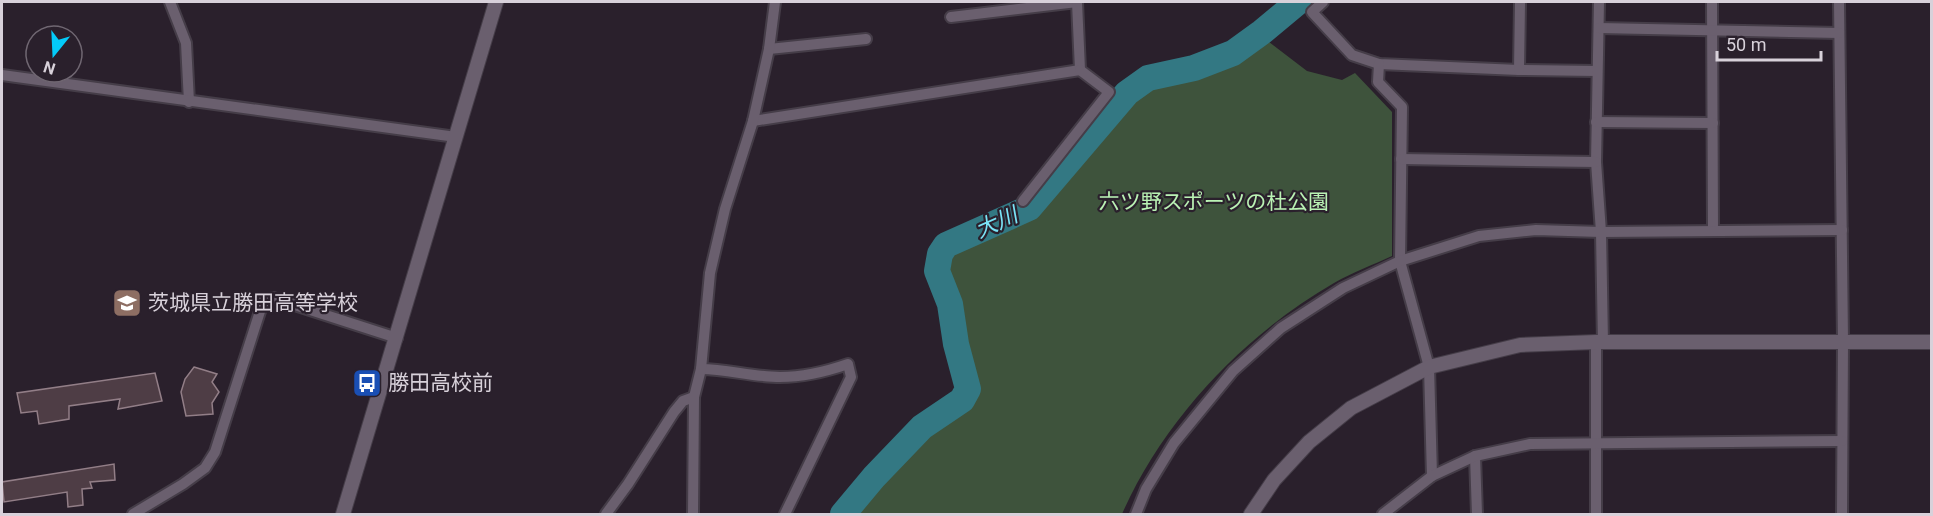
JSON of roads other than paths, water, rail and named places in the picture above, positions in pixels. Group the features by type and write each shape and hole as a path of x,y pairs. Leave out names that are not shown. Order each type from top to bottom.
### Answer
{"street":[{"path":"170,2 186,43 189,102"},
{"path":"343,514 496,2"},
{"path":"693,514 694,397 701,369 710,273 724,208 753,121 769,49 775,2"},
{"path":"951,17 1077,2 1080,70"},
{"path":"1323,2 1312,12 1352,55 1379,64 1597,71"},
{"path":"1520,2 1520,70"},
{"path":"1596,514 1601,232 1596,162 1599,2"},
{"path":"1712,2 1713,231"},
{"path":"1839,2 1843,341 1842,514"},
{"path":"1599,28 1839,33"},
{"path":"769,49 866,39"},
{"path":"1379,64 1378,82 1402,107 1400,261 1430,367 1432,476"},
{"path":"753,121 1080,70 1109,92 1023,201"},
{"path":"2,75 456,137"},
{"path":"1596,122 1713,123"},
{"path":"1401,159 1596,162"},
{"path":"1136,514 1146,489 1174,443 1233,371 1281,328 1343,288 1400,261 1479,236 1536,230 1601,232 1842,230"},
{"path":"133,514 205,468 215,452 263,302 273,298 397,338"},
{"path":"1251,514 1274,480 1309,442 1351,408 1430,367 1520,345 1932,342"},
{"path":"701,369 779,377 819,374 848,364 851,377 785,514"},
{"path":"606,514 683,400 694,397"},
{"path":"1383,514 1432,476 1475,456 1530,444 1842,441"},
{"path":"1475,456 1477,514"}],"waterway":[{"name":"大川","path":"843,514 874,477 922,427 962,400 968,389 956,344 950,304 937,271 940,254 946,245 1029,208 1127,93 1148,78 1194,68 1233,53 1298,2"}],"place":[{"name":"茨城県立勝田高等学校","path":"127,303"},
{"name":"勝田高校前","path":"367,383"}],"park label":[{"name":"六ツ野スポーツの杜公園","path":"1214,202"}]}
